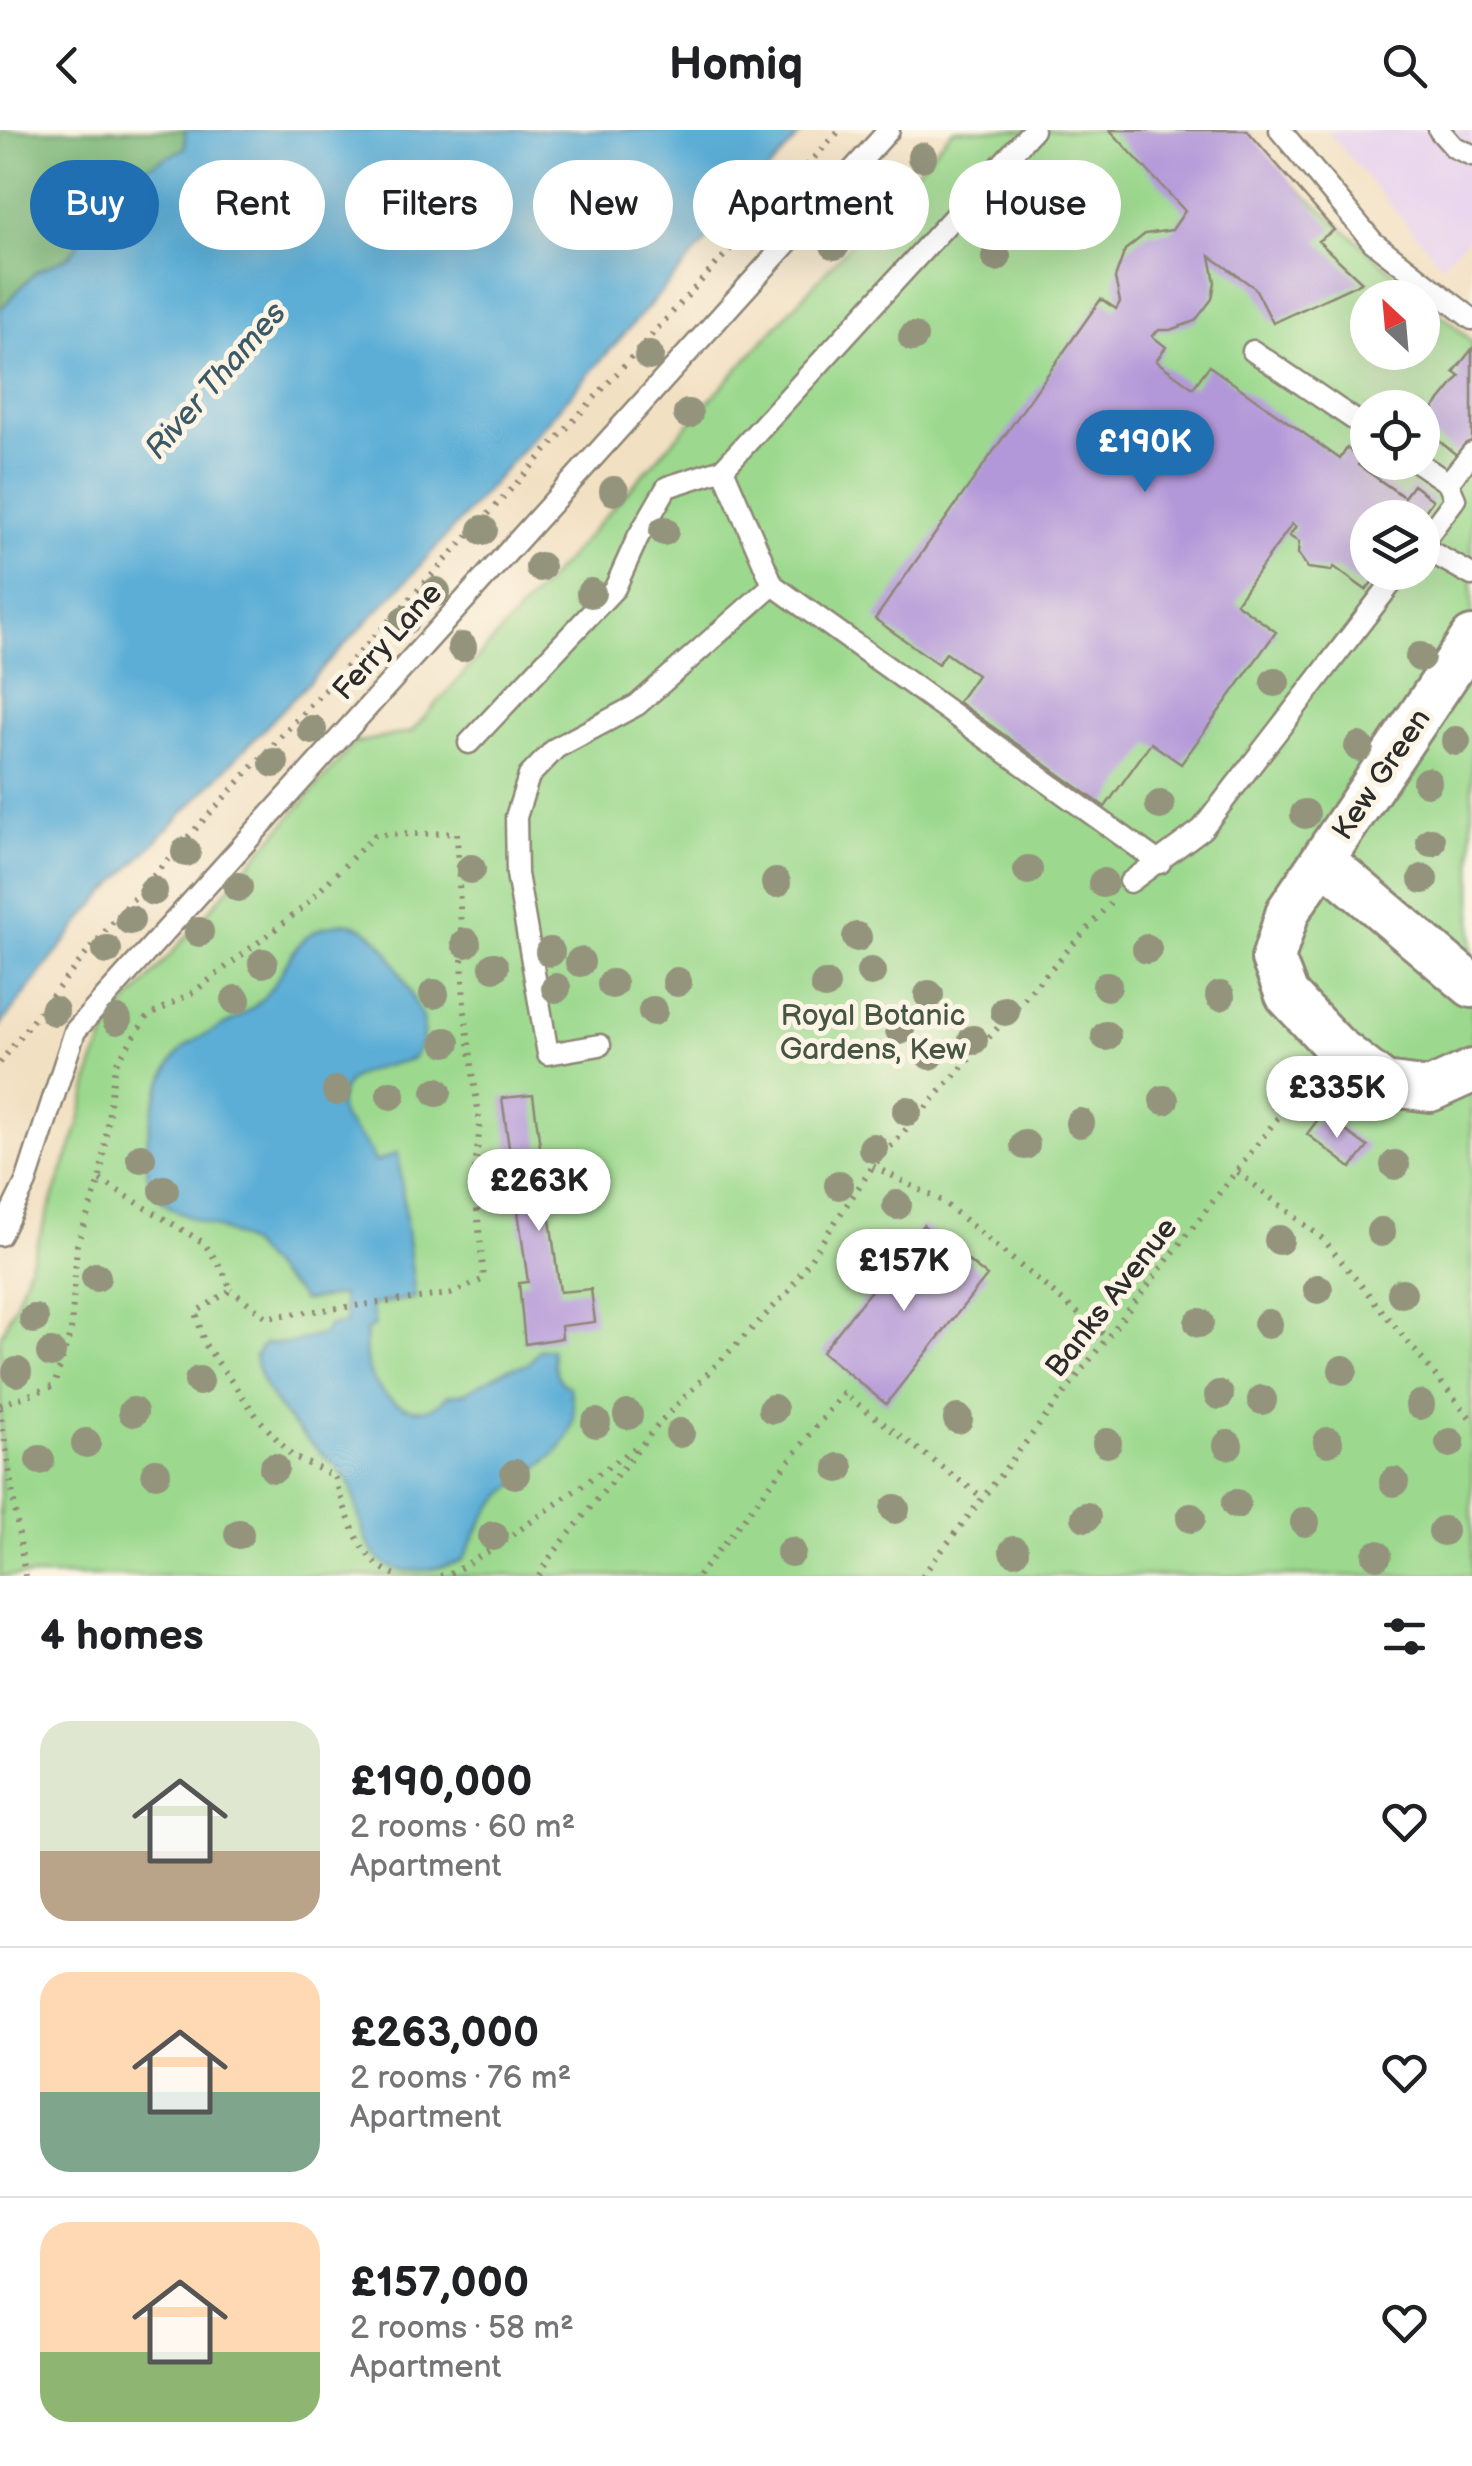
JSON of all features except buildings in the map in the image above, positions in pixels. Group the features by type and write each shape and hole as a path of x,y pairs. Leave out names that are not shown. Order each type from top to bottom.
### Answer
{"street":[{"name":"Kew Green","path":"1472,638 1288,910 1272,959 1287,995 1336,1047 1384,1084 1430,1090 1472,1071"},
{"name":"Kew Green","path":"1323,860 1472,986"}],"lane":[{"name":"Ferry Lane","path":"0,1235 26,1182 75,1030 889,130"},
{"path":"469,742 615,588 638,537 668,487 724,468 1032,130"},
{"path":"1280,130 1373,242 1472,319"},
{"path":"1439,130 1454,147 1472,155"},
{"path":"1253,351 1350,417"},
{"path":"1448,484 1472,454"},
{"path":"724,468 773,585 1160,863"},
{"path":"1440,478 1448,484 1454,499 1440,519"},
{"path":"1440,556 1472,576"},
{"path":"600,1045 548,1054 517,874 516,817 529,776 556,748 637,706 773,585"},
{"path":"1130,882 1202,830 1386,590"}],"path":[{"path":"0,1063 62,980 214,805 403,606 840,130"},
{"path":"25,1576 0,1406 54,1386 71,1331 77,1245 100,1180 115,1065 147,1017 196,991 300,910 375,835 457,833 464,1005 480,1126 474,1179 484,1280 450,1294 267,1317 231,1290 204,1243 100,1180"},
{"path":"538,1576 661,1421 788,1292 873,1166 1130,882"},
{"name":"Banks Avenue","path":"922,1576 1336,1047"},
{"path":"873,1166 942,1201 1108,1338"},
{"path":"1238,1172 1323,1239 1472,1420"},
{"path":"231,1290 196,1312 204,1343 258,1418 292,1456 334,1476 364,1552 392,1574 401,1576"},
{"path":"698,1576 843,1393 982,1497"},
{"path":"440,1576 494,1548 647,1440"}],"shaded area":[{"path":"1326,130 1472,130 1472,234 1441,264"}],"green space":[{"path":"0,130 185,130 186,148 159,161 30,160 30,250 74,250 34,273 0,310"},
{"name":"Royal Botanic Gardens, Kew","path":"953,130 1232,130 1402,280 1350,280 1350,370 1440,370 1440,313 1472,342 1472,1576 0,1576 0,1337 17,1300 79,1125 93,1066 110,1024 355,743 411,732 845,250 929,250 929,160 926,160"}],"water":[{"name":"River Thames","path":"185,130 804,130 778,160 693,160 693,250 698,250 410,577 89,911 0,1026 0,310 35,273 74,250 159,250 159,161 185,148"},
{"path":"348,923 374,936 384,947 424,1024 421,1045 412,1059 358,1075 343,1090 340,1101 343,1118 375,1162 398,1153 415,1298 371,1305 375,1325 366,1331 365,1343 370,1374 397,1403 407,1408 428,1409 447,1396 464,1393 508,1369 528,1364 539,1350 551,1349 554,1366 569,1387 574,1409 572,1428 564,1443 493,1506 463,1560 426,1570 396,1569 379,1559 366,1540 347,1479 288,1419 270,1395 258,1369 255,1356 264,1344 291,1343 324,1334 328,1326 346,1323 342,1295 302,1301 244,1241 166,1204 150,1182 147,1168 153,1111 175,1058 194,1041 257,1004 302,941 328,926"}]}
